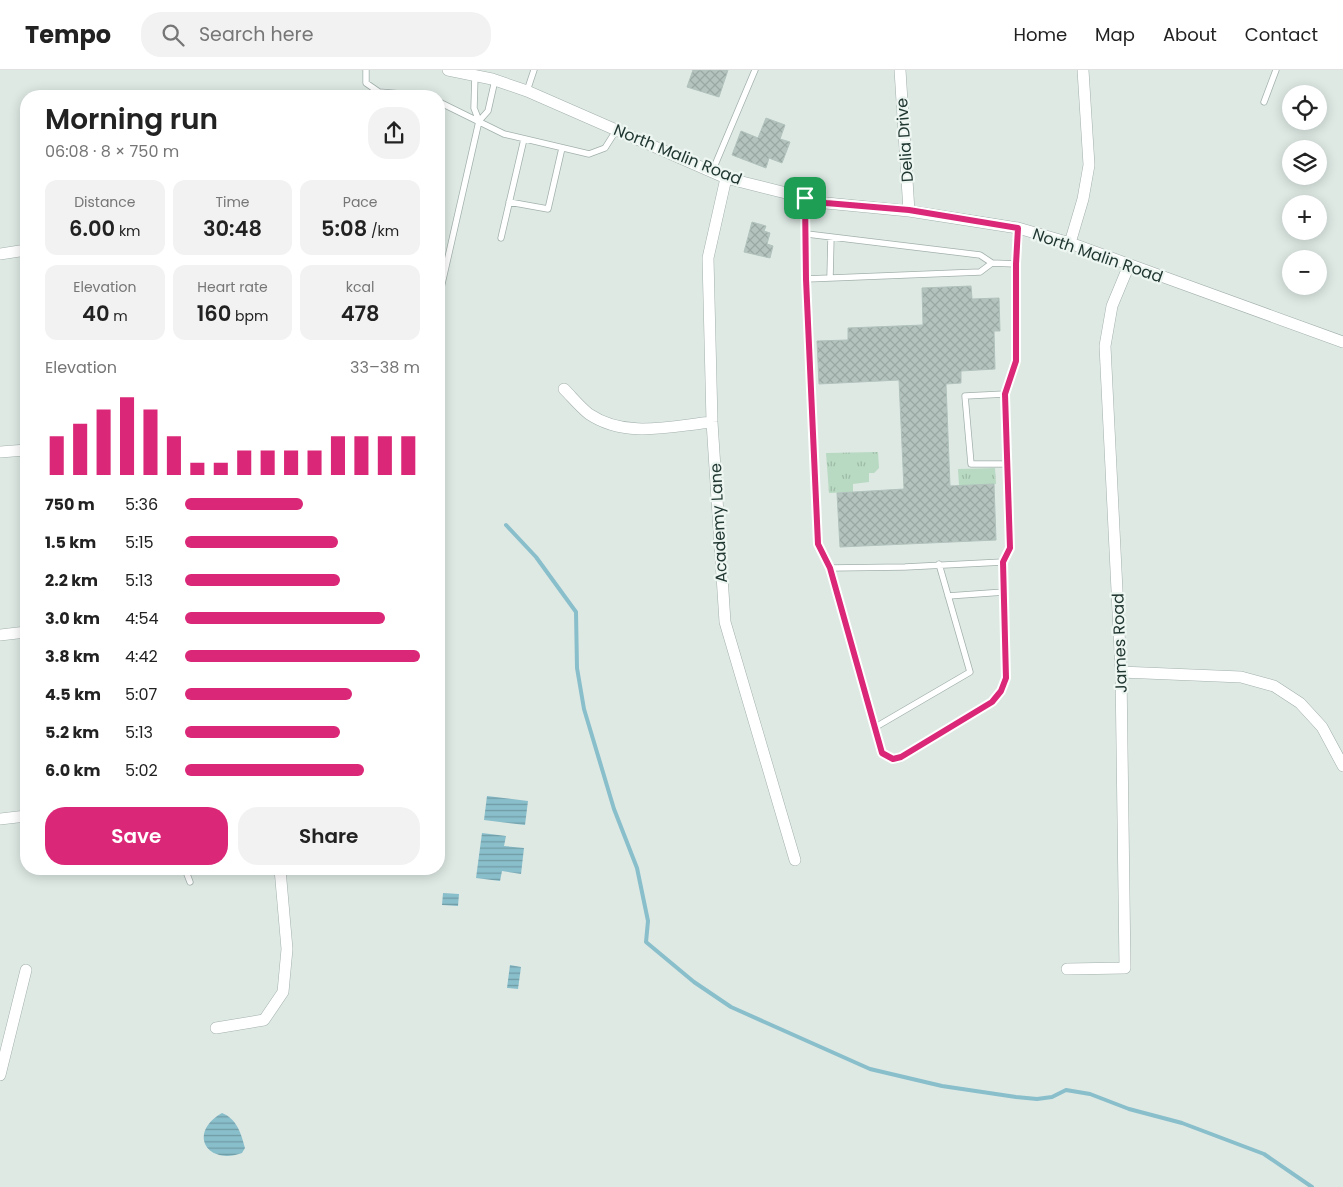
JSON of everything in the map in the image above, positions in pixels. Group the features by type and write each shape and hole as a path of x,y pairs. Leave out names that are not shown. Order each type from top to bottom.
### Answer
{"street":[{"name":"North Malin Road","path":"448,70 495,80 526,91 726,178 826,203 909,210 1018,228 1070,243 1343,342"},
{"name":"Delia Drive","path":"900,70 909,210"},
{"path":"1070,243 1083,199 1089,165 1083,70"},
{"name":"Academy Lane","path":"726,178 708,258 712,422 724,622 795,860"},
{"path":"0,254 20,251"},
{"name":"James Road","path":"1067,969 1125,968 1121,672 1105,346 1112,306 1129,265"},
{"path":"564,390 588,413 612,426 638,430 712,422"},
{"path":"0,452 20,450"},
{"path":"0,635 20,633"},
{"path":"1121,672 1241,677 1274,686 1300,703 1322,727 1343,766"},
{"path":"0,820 20,817"},
{"path":"216,1028 264,1020 283,992 287,949 281,875"},
{"path":"0,1075 26,970"}],"lane":[{"path":"366,70 366,83 375,90"},
{"path":"526,91 534,70"},
{"path":"712,172 755,70"},
{"path":"1264,102 1276,70"},
{"path":"475,75 474,108 479,121"},
{"path":"445,270 479,121 488,111 495,80"},
{"path":"445,105 504,134 589,154 605,148 617,129"},
{"path":"501,238 524,139"},
{"path":"509,202 548,209 562,148"},
{"path":"805,198 806,279 818,544 830,568 882,753 893,759 901,757 992,702 1001,691 1006,678 1003,562 1010,548 1005,394 1016,361 1018,228"},
{"path":"806,234 980,255 992,263 1016,264"},
{"path":"830,278 831,237"},
{"path":"806,279 980,272 992,263"},
{"path":"1005,394 965,396 971,464 1007,464"},
{"path":"830,568 1003,562"},
{"path":"874,728 970,672 939,564"},
{"path":"948,596 1004,592"},
{"path":"187,875 190,882"}],"green space":[{"path":"878,452 879,468 874,473 869,473 869,482 853,484 853,492 829,493 826,453"},
{"path":"995,468 996,484 959,486 958,469"}],"water":[{"path":"487,796 528,801 525,825 484,820"},
{"path":"482,833 506,836 504,846 524,848 521,874 502,871 500,881 476,878"},
{"path":"443,893 459,894 458,906 442,905"},
{"path":"510,965 521,967 518,989 507,988"},
{"path":"222,1113 238,1127 245,1148 242,1153 230,1156 219,1155 211,1151 206,1145 204,1138 205,1130 211,1121"}],"building":[{"path":"693,70 728,70 719,97 687,87"},
{"path":"766,118 785,125 780,139 790,142 782,163 769,158 766,168 732,155 741,131 758,138"},
{"path":"752,222 766,226 764,231 770,233 767,244 773,246 770,258 744,252"},
{"path":"971,286 972,299 999,298 1000,331 994,331 995,369 961,371 961,383 946,384 950,486 994,484 996,540 840,547 837,493 904,489 899,380 819,384 817,341 848,340 848,328 923,325 922,288"}],"waterway":[{"path":"506,525 536,557 576,612 577,668 584,709 614,809 637,868 648,921 646,942 694,982 731,1007 870,1069 942,1086 1016,1097 1037,1099 1052,1097 1066,1090 1090,1094 1129,1109 1182,1123 1264,1154 1312,1187"}],"route":[{"path":"805,198 826,203 909,210 1018,228 1016,361 1005,394 1010,548 1003,562 1006,678 1001,691 992,702 901,757 893,759 882,753 830,568 818,544 806,279 805,198"}]}
